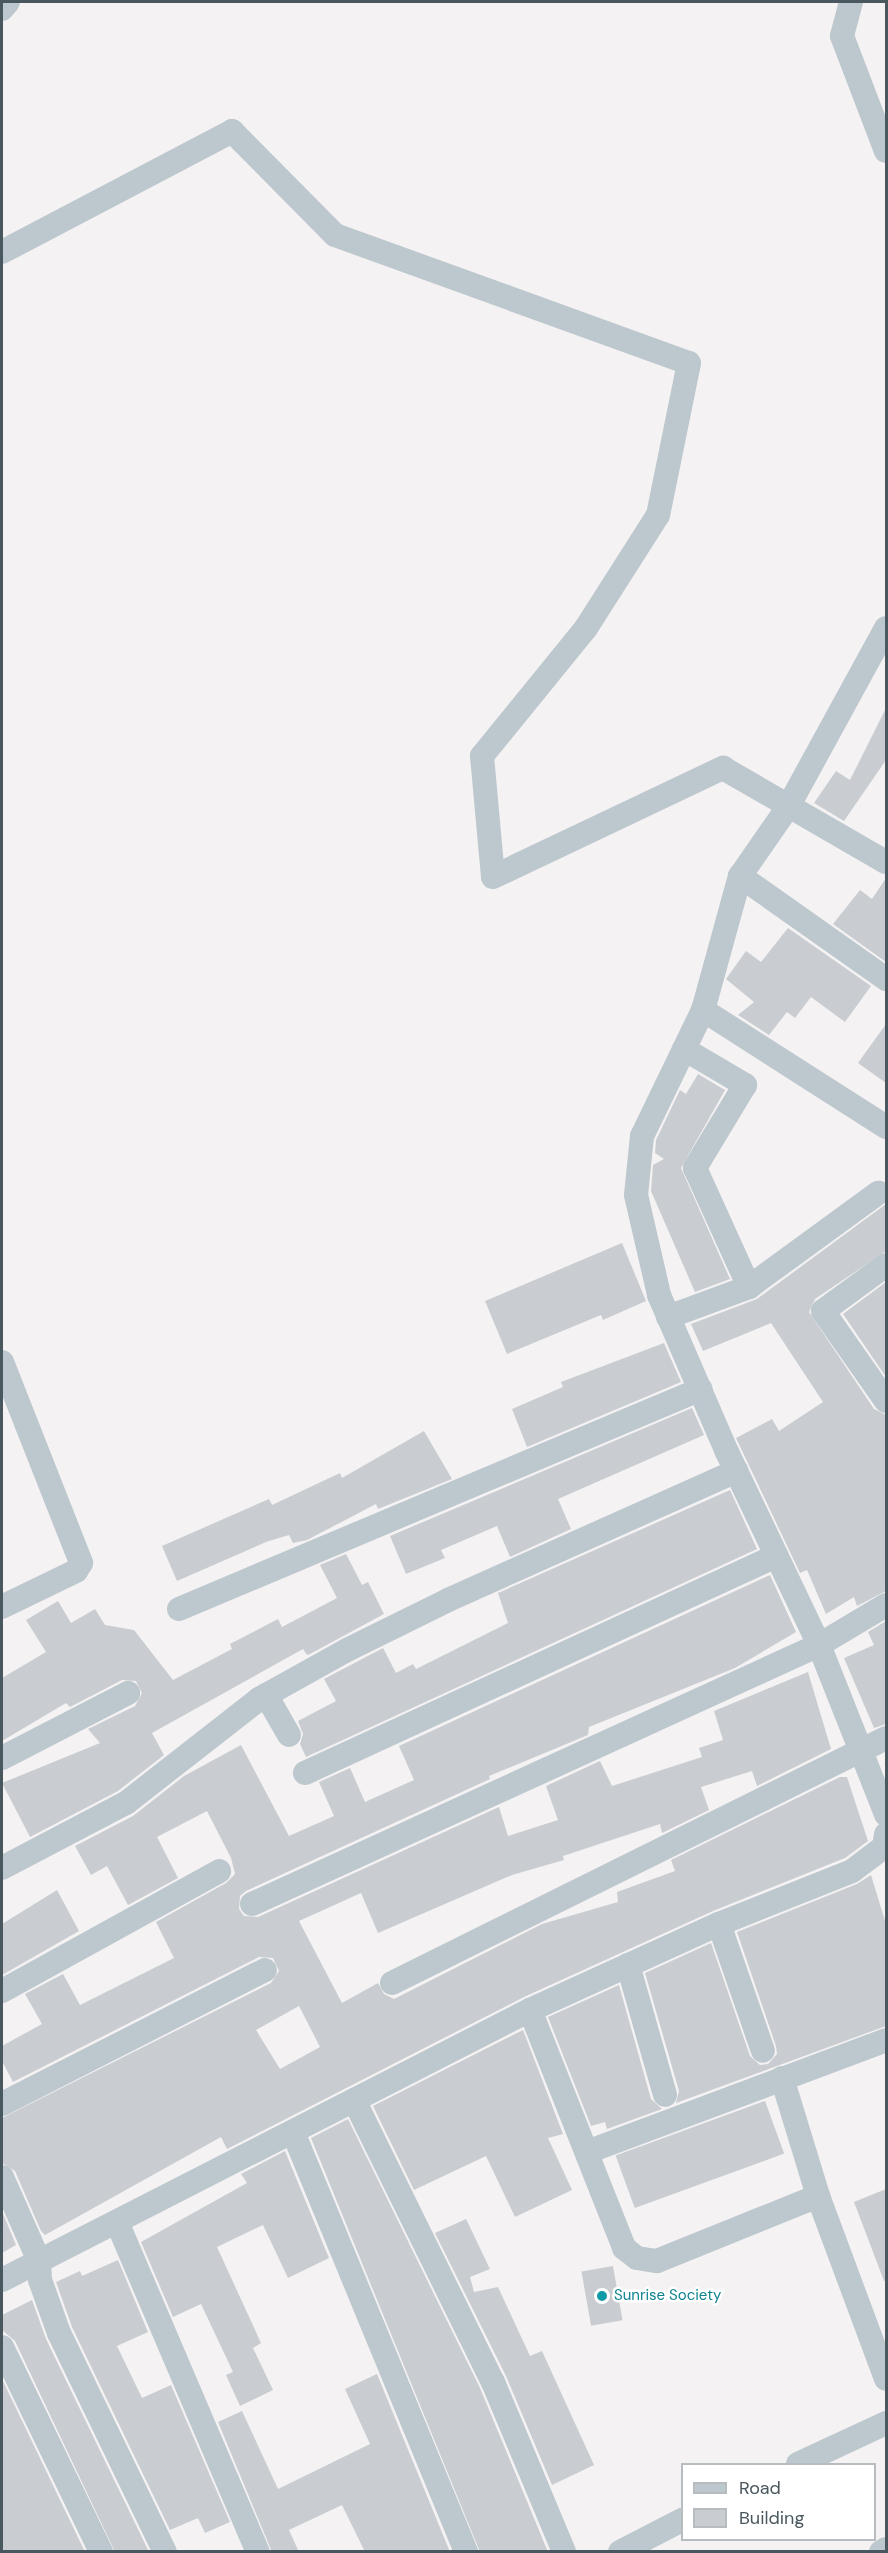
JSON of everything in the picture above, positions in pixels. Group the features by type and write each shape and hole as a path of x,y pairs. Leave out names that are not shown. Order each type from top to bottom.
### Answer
{"street":[{"path":"2,9 8,2"},
{"path":"851,2 842,36 886,151"},
{"path":"2,252 232,131 335,236 689,363 658,515 586,628 482,756 493,877 723,768 886,862"},
{"path":"886,628 788,807 740,876 703,1010 642,1136 636,1195 656,1285 668,1317 736,1471 819,1645 862,1747 886,1814"},
{"path":"740,876 886,979"},
{"path":"703,1010 886,1127"},
{"path":"684,1049 745,1085 695,1168 749,1287"},
{"path":"668,1317 749,1287 878,1193"},
{"path":"886,1265 823,1311 886,1401"},
{"path":"2,1362 81,1563 76,1571 2,1607"},
{"path":"180,1609 701,1389"},
{"path":"2,1868 126,1803 266,1695 448,1600 736,1471"},
{"path":"305,1773 776,1556"},
{"path":"252,1904 819,1645 886,1605"},
{"path":"2,1758 128,1693"},
{"path":"266,1695 289,1735"},
{"path":"392,1983 862,1747 886,1738"},
{"path":"2,2280 530,2010 719,1924 852,1871 886,1842"},
{"path":"2,1991 219,1871"},
{"path":"719,1924 763,2051"},
{"path":"628,1965 664,2095"},
{"path":"2,2104 265,1970"},
{"path":"530,2010 624,2248 637,2258 657,2261 818,2196"},
{"path":"587,2152 886,2040"},
{"path":"782,2078 818,2196 886,2379"},
{"path":"354,2100 493,2382 564,2552"},
{"path":"293,2132 466,2552"},
{"path":"2,2177 39,2261 40,2280 59,2332 165,2552"},
{"path":"117,2222 258,2552"},
{"path":"2,2347 101,2552"},
{"path":"800,2463 886,2423"},
{"path":"620,2552 681,2521"},
{"path":"881,2552 886,2549"}],"building":[{"path":"886,708 886,760 844,821 814,803 836,771 850,780"},
{"path":"886,878 886,962 833,924 860,890 872,899"},
{"path":"788,928 871,986 845,1022 811,997 795,1018 787,1012 769,1035 738,1015 754,1002 726,979 746,951 761,962"},
{"path":"886,1024 886,1083 858,1063"},
{"path":"698,1074 725,1090 681,1168 730,1279 695,1292 651,1191 653,1165 664,1159 655,1153 656,1140 680,1090 686,1094"},
{"path":"886,1204 886,1251 815,1299 809,1312 874,1409 886,1415 886,1591 857,1606 854,1597 826,1614 807,1570 800,1573 736,1438 772,1419 779,1431 823,1402 771,1323 703,1351 691,1324 757,1299"},
{"path":"622,1243 646,1301 603,1320 601,1315 507,1354 485,1301"},
{"path":"886,1282 886,1377 843,1314"},
{"path":"664,1343 681,1382 527,1447 512,1409 563,1387 561,1382"},
{"path":"692,1408 704,1435 558,1499 571,1529 510,1557 497,1526 441,1550 445,1558 406,1574 390,1536"},
{"path":"424,1431 452,1479 378,1509 376,1504 307,1540 293,1543 289,1535 266,1542 177,1581 162,1546 269,1499 272,1505 340,1473 342,1478"},
{"path":"730,1490 757,1549 306,1757 300,1744 303,1734 298,1721 336,1701 324,1679 383,1648 396,1673 413,1664 416,1669 508,1623 498,1593"},
{"path":"346,1554 362,1585 368,1582 384,1614 310,1654 307,1655 303,1649 152,1733 164,1755 118,1791 30,1837 2,1783 100,1743 88,1729 135,1706 142,1693 136,1681 122,1680 70,1707 66,1703 2,1741 2,1678 46,1652 26,1620 58,1601 71,1623 95,1609 105,1625 134,1630 173,1680 232,1649 230,1644 278,1619 282,1627 337,1598 320,1565"},
{"path":"770,1575 796,1632 735,1668 589,1727 588,1735 489,1776 490,1779 246,1891 240,1896 239,1909 244,1916 258,1917 499,1807 508,1836 558,1820 546,1786 600,1761 612,1786 702,1757 699,1748 723,1740 714,1711 808,1672 831,1749 757,1786 752,1771 701,1787 709,1810 662,1833 660,1824 563,1856 564,1860 512,1875 378,1933 361,1893 299,1921 342,2003 378,1983 384,1994 394,1999 542,1924 618,1902 617,1892 675,1871 671,1860 840,1777 847,1777 868,1841 845,1858 713,1911 524,1997 227,2149 221,2137 45,2235 41,2231 15,2171 2,2163 2,2118 271,1983 279,1971 273,1958 259,1957 13,2082 2,2061 2,2046 42,2024 25,1994 63,1974 80,2005 174,1958 156,1922 226,1883 235,1874 231,1858 207,1811 157,1837 178,1878 128,1905 107,1866 91,1875 75,1846 133,1816 184,1776 241,1745 289,1836 334,1816 319,1782 350,1768 365,1802 414,1780 399,1746","holes":["299,2006 320,2047 280,2069 256,2030"]},
{"path":"886,1621 886,1724 874,1728 844,1658 874,1645 868,1632"},
{"path":"871,1875 886,1924 886,2026 676,2103 679,2091 645,1973 711,1943 750,2056 760,2065 768,2064 777,2054 776,2046 737,1932 857,1884"},
{"path":"57,1890 79,1931 2,1975 2,1924"},
{"path":"619,1985 651,2099 662,2109 607,2129 605,2122 591,2126 548,2017"},
{"path":"523,2030 563,2134 548,2138 572,2190 515,2217 486,2156 414,2190 373,2106"},
{"path":"765,2101 784,2154 635,2208 616,2155"},
{"path":"348,2119 480,2388 548,2552 480,2552 311,2138"},
{"path":"285,2151 329,2258 288,2278 263,2225 217,2247 261,2343 253,2348 273,2390 240,2406 226,2375 233,2372 201,2304 173,2317 141,2242 247,2183 241,2174"},
{"path":"886,2189 886,2281 884,2281 854,2202"},
{"path":"2,2211 16,2245 2,2253"},
{"path":"466,2219 490,2269 470,2277 474,2292 498,2287 530,2356 542,2351 594,2465 552,2485 506,2376 435,2233"},
{"path":"118,2260 148,2332 117,2346 142,2398 171,2385 230,2522 205,2533 198,2518 170,2530 72,2327 56,2282 80,2271 82,2276"},
{"name":"Sunrise Society","path":"613,2266 623,2320 591,2326 581,2272"},
{"path":"32,2300 46,2339 149,2552 115,2552 15,2341 2,2330 2,2315"},
{"path":"377,2374 450,2552 365,2552 342,2505 289,2530 299,2552 272,2552 218,2422 242,2411 278,2489 370,2444 345,2389"},
{"path":"2,2379 85,2552 2,2552"}],"place":[{"name":"Sunrise Society","path":"602,2296"}]}
